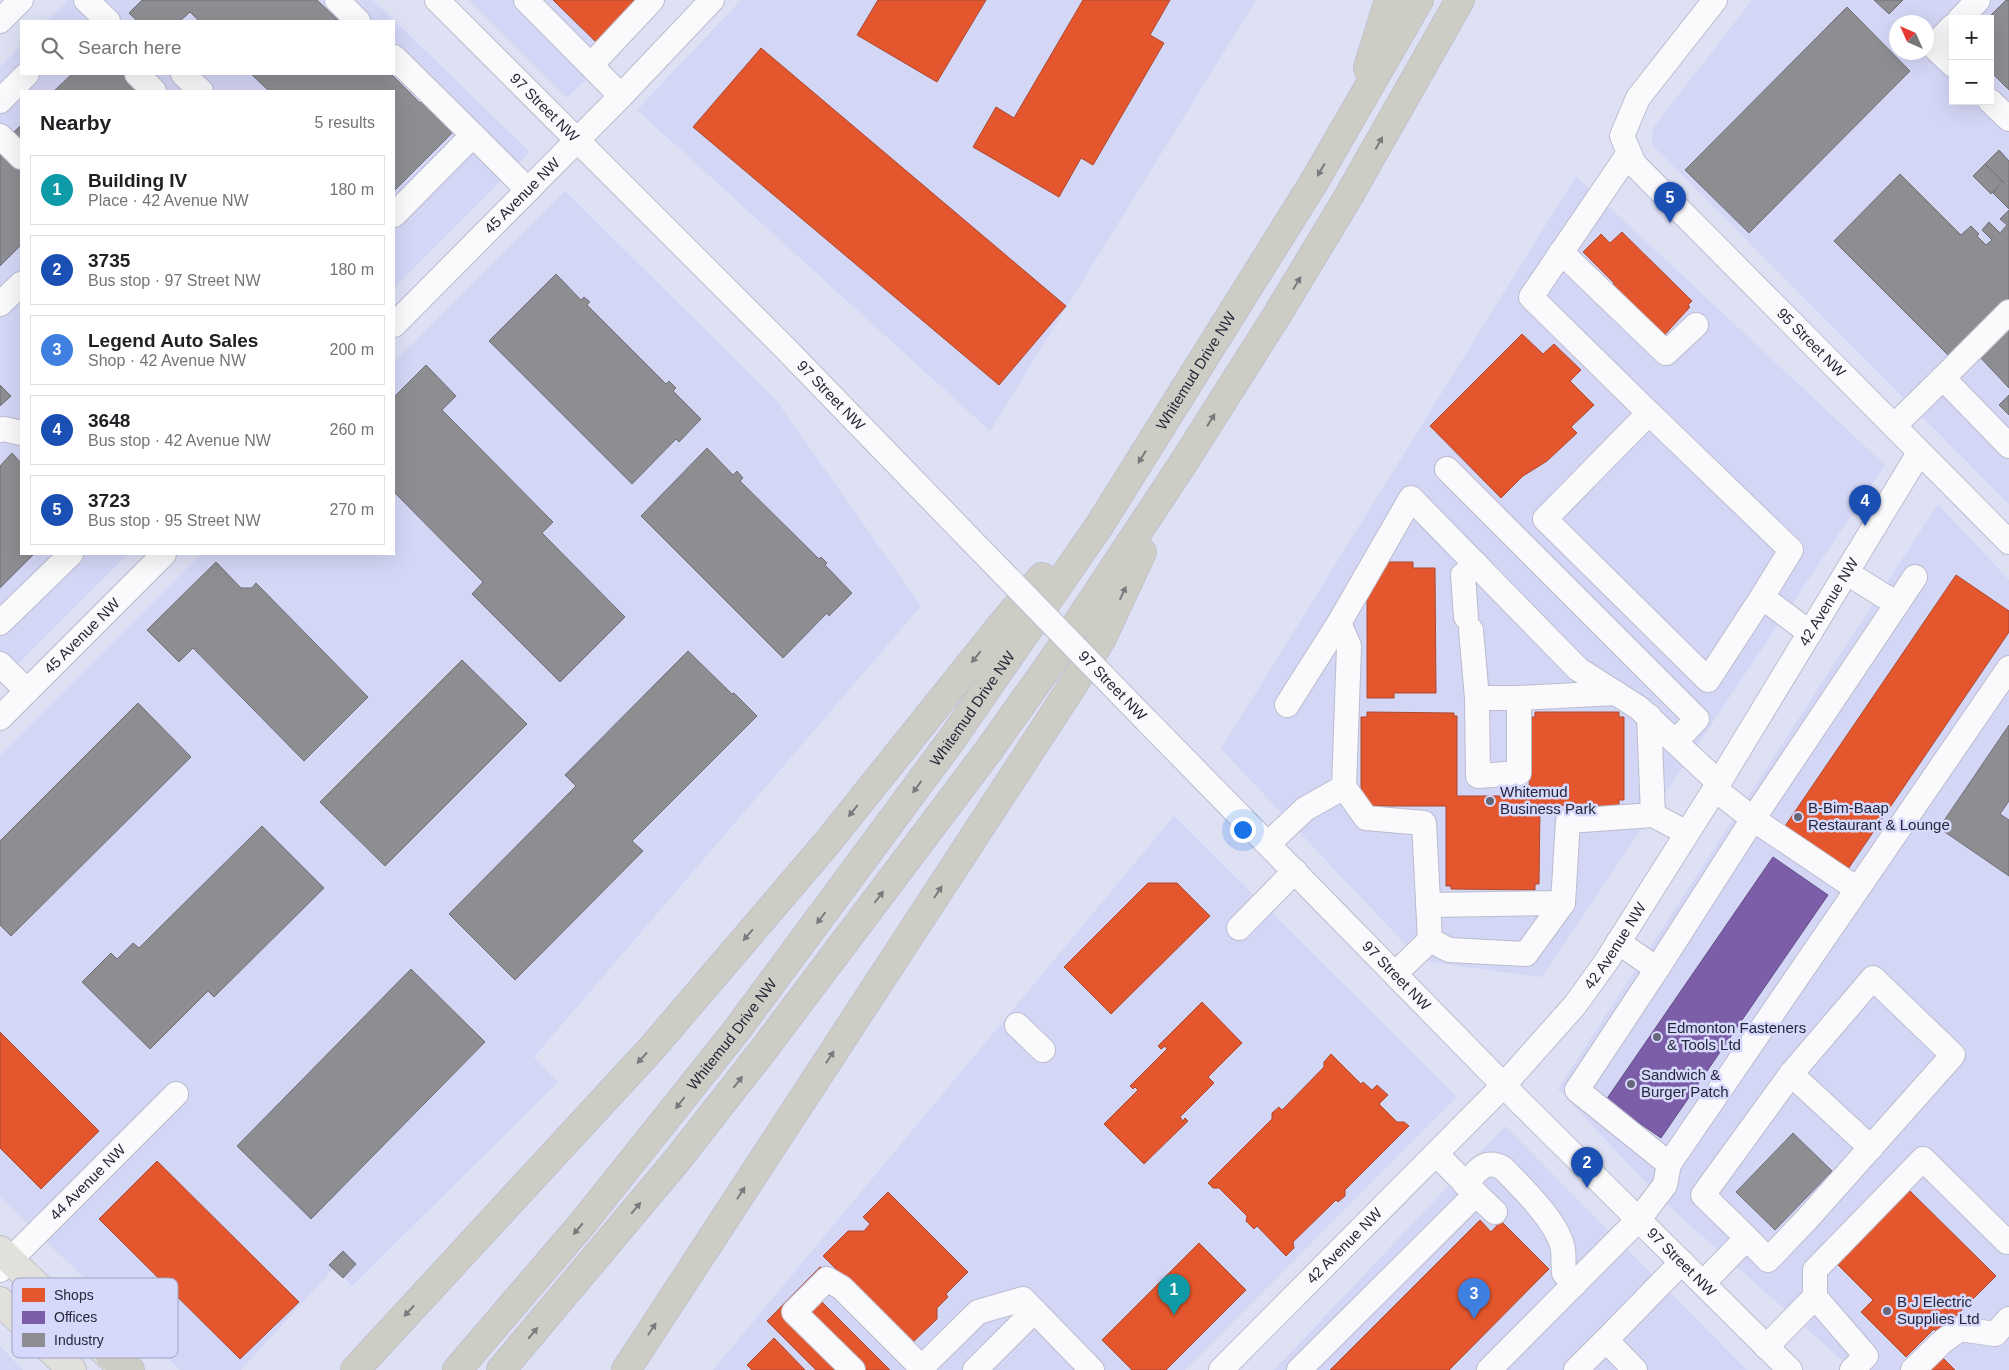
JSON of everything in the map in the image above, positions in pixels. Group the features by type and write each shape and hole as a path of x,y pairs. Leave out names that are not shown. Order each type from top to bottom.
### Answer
{"highway":[{"path":"1354,113 1389,0"},
{"name":"Whitemud Drive NW","path":"457,1370 582,1224 736,1031 952,738 1099,526 1309,190 1419,0"},
{"path":"501,1370 678,1159 887,886 1053,660 1184,462 1277,315 1347,199 1460,0"},
{"path":"626,1370 1075,682 1102,638 1184,462"},
{"path":"355,1370 652,1048 827,843 1040,580 1099,526"}],"main road":[{"path":"3,1260 23,1278"},
{"path":"0,1301 12,1312"},
{"path":"59,1358 72,1370"}],"street":[{"path":"0,21 21,0"},
{"path":"337,0 357,20"},
{"name":"97 Street NW","path":"437,0 578,140 969,538 1503,1086 1703,1283 1774,1361"},
{"path":"526,0 621,96"},
{"path":"591,65 652,0"},
{"name":"45 Avenue NW","path":"395,322 578,140 712,0"},
{"path":"1649,413 1545,519 1708,680 1791,550 1531,297 1561,252 1626,144 1638,98 1715,0"},
{"path":"1964,15 1978,0"},
{"path":"1949,30 1933,46 1949,61"},
{"path":"395,58 528,190"},
{"path":"0,100 26,75"},
{"path":"138,75 153,90"},
{"path":"184,75 200,90"},
{"path":"1994,105 2009,119"},
{"path":"395,213 473,135"},
{"path":"0,136 20,156"},
{"name":"95 Street NW","path":"1626,144 1634,164 2009,542"},
{"path":"1561,252 1666,353 1696,325"},
{"path":"0,304 20,285"},
{"path":"1894,426 2009,312"},
{"path":"1943,378 2009,446"},
{"path":"0,430 4,429 20,433"},
{"name":"42 Avenue NW","path":"1221,1370 1503,1086 1575,1005 1688,833 1919,453"},
{"path":"1447,469 1697,719 1676,741"},
{"path":"1286,705 1339,623 1411,498 1578,669 1649,716 1676,741 1717,786 1753,819 1857,889"},
{"path":"0,623 71,555"},
{"name":"45 Avenue NW","path":"0,718 154,557"},
{"path":"1476,564 1464,575 1477,698 1478,776 1519,773 1519,698"},
{"path":"1847,573 1897,604"},
{"path":"1669,1164 1577,1090 1753,819 1916,577"},
{"path":"1762,597 1810,634"},
{"path":"1339,623 1349,646 1344,787 1366,818 1424,823 1430,940 1395,974"},
{"path":"0,664 27,691"},
{"path":"1489,1370 1639,1219 1665,1185 1669,1164 2009,668"},
{"path":"1477,698 1519,698 1616,693"},
{"path":"1649,716 1653,814"},
{"path":"1268,844 1305,809 1344,787"},
{"path":"1430,940 1449,950 1526,954 1563,903 1568,821 1653,814 1688,833"},
{"path":"1239,928 1295,871"},
{"path":"1428,905 1563,903"},
{"path":"1618,942 1657,968"},
{"path":"1873,978 1953,1054 1871,1148 1768,1260 1703,1196 1791,1074 1873,978"},
{"path":"1017,1025 1043,1050"},
{"path":"1791,1074 1871,1148"},
{"name":"44 Avenue NW","path":"3,1260 176,1094"},
{"path":"1436,1154 1495,1212"},
{"path":"1774,1361 1815,1297 1814,1270 1923,1159 2007,1242"},
{"path":"1299,1370 1471,1189 1484,1165 1494,1163 1503,1168 1548,1219 1558,1235 1563,1249 1564,1273 1575,1284"},
{"path":"1703,1283 1747,1238"},
{"path":"1576,1370 1682,1262"},
{"path":"853,1370 794,1312 827,1279 842,1288 920,1369 978,1312 1028,1305"},
{"path":"1815,1297 1866,1356 1852,1370"},
{"path":"975,1370 1028,1305"},
{"path":"1028,1305 1092,1370"},
{"path":"1913,1370 1942,1342 1960,1330 1994,1334 2009,1319"},
{"path":"1606,1340 1635,1370"}],"shaded area":[{"path":"68,0 373,0 394,20 47,20"},
{"path":"469,0 667,0 567,98"},
{"path":"741,0 1256,0 990,431 637,110"},
{"path":"1752,0 2009,0 2009,504 1652,145 1653,128"},
{"path":"395,21 530,152 395,287 395,90 20,90 20,555 127,555 0,682 0,67 20,47 20,75 395,75"},
{"path":"1576,176 1885,465 1542,977 1421,961 1221,749"},
{"path":"565,191 776,400 921,606 534,1057 558,1082 352,1286 334,1268 241,1370 180,1370 168,1358 178,1358 178,1278 84,1278 0,1197 0,755 200,555 395,555 395,361"},
{"path":"1938,504 2009,580 2009,1370 1853,1370 1664,1202 1558,1089"},
{"path":"1174,816 1457,1097 1185,1370 713,1370"},
{"path":"1505,1126 1747,1370 1274,1370"},
{"path":"0,1346 23,1370 0,1370"}],"building: Shops":[{"path":"553,0 637,0 596,42"},
{"path":"878,0 986,0 937,82 857,35"},
{"path":"1083,0 1170,0 1150,35 1164,43 1093,165 1081,158 1059,197 973,147 996,107 1014,118"},
{"path":"761,48 1066,306 999,385 693,127"},
{"path":"1622,232 1692,301 1688,305 1690,307 1659,341 1617,293 1619,291 1613,285 1614,283 1583,252 1601,234 1610,243"},
{"path":"1522,334 1543,354 1554,344 1581,370 1570,381 1594,405 1571,427 1577,433 1547,461 1523,476 1501,498 1430,426"},
{"path":"1383,562 1413,562 1413,568 1435,568 1436,693 1394,693 1394,698 1367,698 1367,593"},
{"path":"1956,575 2009,611 2009,632 1844,875 1781,832"},
{"name":"Whitemud Business Park","path":"1367,712 1454,713 1454,716 1457,716 1457,796 1529,796 1530,717 1535,717 1535,712 1619,712 1619,717 1624,717 1624,800 1619,800 1619,806 1540,805 1539,884 1535,884 1535,890 1451,889 1451,886 1446,886 1446,806 1367,806 1361,802 1361,717 1367,717"},
{"path":"1148,883 1177,883 1210,916 1111,1014 1064,967"},
{"path":"1202,1002 1242,1043 1208,1077 1214,1083 1180,1117 1183,1121 1185,1118 1188,1121 1144,1164 1104,1124 1138,1090 1130,1086 1167,1049 1165,1046 1161,1049 1158,1046"},
{"path":"0,1032 99,1131 41,1189 0,1148"},
{"path":"1331,1054 1361,1084 1363,1082 1372,1090 1377,1085 1388,1095 1379,1104 1397,1122 1404,1122 1409,1126 1345,1190 1345,1196 1338,1202 1336,1200 1293,1242 1294,1248 1286,1256 1257,1226 1254,1229 1246,1221 1247,1216 1219,1188 1213,1188 1208,1183 1272,1119 1272,1113 1279,1107 1282,1110 1324,1067 1324,1062"},
{"path":"157,1161 299,1302 240,1359 178,1297 178,1278 158,1278 99,1219"},
{"path":"1909,1190 1996,1276 1938,1334 1934,1329 1906,1357 1861,1312 1873,1300 1836,1263"},
{"path":"888,1192 968,1272 946,1294 948,1297 937,1308 937,1319 911,1344 823,1256 848,1231 864,1231 870,1224 863,1217"},
{"path":"1480,1220 1491,1232 1501,1221 1549,1269 1449,1370 1330,1370"},
{"path":"1199,1243 1246,1290 1166,1370 1132,1370 1102,1340"},
{"path":"820,1267 833,1270 833,1296 824,1294 819,1299 890,1370 816,1370 767,1321"},
{"path":"774,1338 805,1370 752,1370 747,1365"},
{"path":"1942,1357 1955,1370 1929,1370"}],"building: Offices":[{"path":"1773,857 1828,895 1661,1138 1606,1100"}],"building: Industry":[{"path":"142,0 317,0 338,20 198,20 190,12 181,20 136,20 129,13"},
{"path":"1874,0 1903,0 1889,14"},
{"path":"2006,0 2009,0 2009,90 1994,75 1994,15 1991,15"},
{"path":"1847,7 1889,50 1889,60 1899,60 1910,71 1749,233 1685,170"},
{"path":"71,75 129,75 145,90 55,90"},
{"path":"252,75 392,75 420,103 423,100 454,131 395,190 395,90 268,90"},
{"path":"20,126 20,143 12,134"},
{"path":"0,148 20,168 20,246 0,266"},
{"path":"1999,150 2009,161 2009,209 1993,193 2004,183 1985,164"},
{"path":"1985,164 2003,182 1991,194 1973,176"},
{"path":"1900,174 1961,235 1971,226 1986,245 1992,240 1982,230 1989,222 2000,233 2007,225 2000,219 2009,210 2009,300 1951,358 1834,241"},
{"path":"556,274 581,300 584,297 590,302 587,305 666,384 669,381 676,388 673,391 701,419 679,442 676,439 632,484 489,341"},
{"path":"2009,324 2009,388 1978,355"},
{"path":"426,365 456,396 442,410 553,522 542,533 625,617 560,682 472,594 483,582 395,493 395,396"},
{"path":"0,385 11,396 0,406"},
{"path":"2009,395 2009,415 1999,405"},
{"path":"707,448 733,475 737,471 743,478 740,481 819,559 821,557 827,563 825,565 852,593 829,616 827,613 783,658 641,516"},
{"path":"12,453 20,462 20,555 33,555 0,588 0,466"},
{"path":"216,562 241,588 252,588 256,583 368,697 304,761 193,648 179,662 147,630"},
{"path":"688,651 757,716 632,841 643,851 515,980 449,914 576,786 565,775"},
{"path":"462,660 527,724 385,866 320,802"},
{"path":"138,703 191,757 11,936 0,925 0,841"},
{"path":"2009,725 2009,801 2000,814 2009,820 2009,876 1939,828"},
{"path":"262,826 324,888 214,997 208,991 150,1049 82,982 111,953 117,959 133,943 139,948"},
{"path":"411,969 485,1042 311,1219 237,1146"},
{"path":"1793,1133 1832,1171 1775,1230 1736,1192"},
{"path":"343,1251 356,1264 343,1278 329,1265"}],"place":[{"name":"3723","path":"1670,223"},
{"name":"3648","path":"1865,526"},
{"name":"Whitemud Business Park","path":"1490,801"},
{"name":"B-Bim-Baap Restaurant & Lounge","path":"1798,817"},
{"name":"Edmonton Fasteners & Tools Ltd","path":"1657,1037"},
{"name":"Sandwich & Burger Patch","path":"1631,1084"},
{"name":"3735","path":"1587,1188"},
{"name":"B J Electric Supplies Ltd","path":"1887,1311"},
{"name":"Building IV","path":"1174,1315"},
{"name":"Legend Auto Sales","path":"1474,1319"}]}
